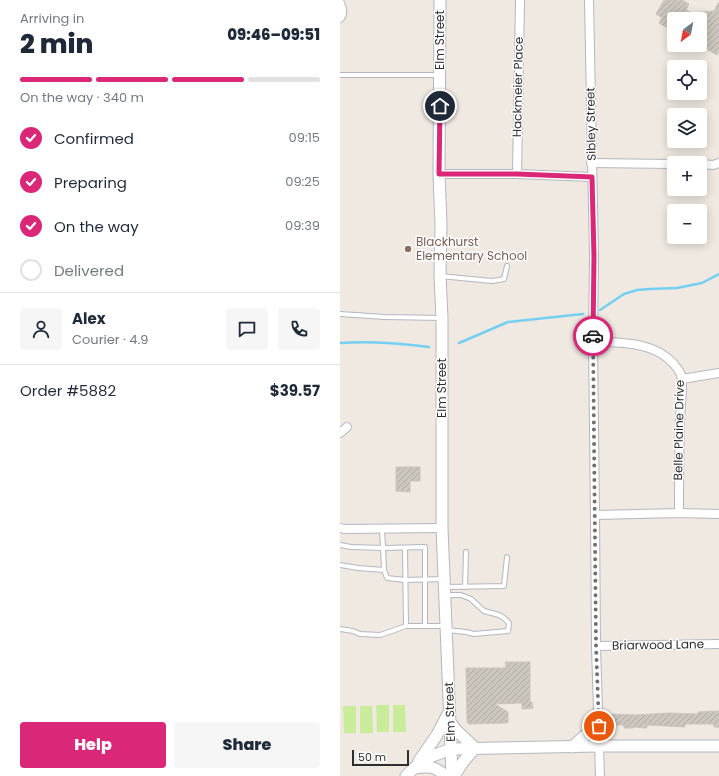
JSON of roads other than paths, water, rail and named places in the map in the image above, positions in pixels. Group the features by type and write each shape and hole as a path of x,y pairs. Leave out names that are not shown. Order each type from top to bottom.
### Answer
{"main road":[{"name":"Elm Street","path":"440,0 439,174 442,318 442,528 453,776"},
{"path":"410,772 437,736 450,710"},
{"path":"572,747 588,733 598,714"},
{"path":"450,722 456,730 475,748"},
{"path":"410,772 427,758 451,749 599,746 719,746"},
{"path":"453,776 475,748"},
{"path":"410,772 428,766 446,776"}],"street":[{"name":"Hackmeier Place","path":"517,174 520,0"},
{"name":"Sibley Street","path":"589,0 594,256 594,515 600,776"},
{"path":"340,3 342,8 342,15 340,18"},
{"path":"591,163 667,164"},
{"path":"707,164 719,163"},
{"path":"439,174 517,174 592,177"},
{"name":"Belle Plaine Drive","path":"593,341 628,343 654,349 665,355 679,371 682,379 678,456 679,513"},
{"path":"682,379 719,373"},
{"path":"340,433 347,427"},
{"path":"594,515 679,513 719,514"},
{"path":"340,528 442,528"},
{"name":"Briarwood Lane","path":"596,646 719,644"}],"lane":[{"path":"340,75 440,75"},
{"path":"440,276 492,281 504,279 507,266"},
{"path":"340,314 385,317 442,318"},
{"path":"340,630 353,631 360,634 380,635 406,626 446,628 474,634 508,631 509,623 504,618 484,611 471,599 456,595 445,587 425,580 387,578 384,570 382,529"},
{"path":"340,545 351,547 425,548 425,626"},
{"path":"405,548 406,626"},
{"path":"465,587 466,552"},
{"path":"445,587 504,586 507,558"},
{"path":"340,565 384,570"}],"waterway":[{"path":"600,310 624,294 637,290 677,288 702,283 719,274"},
{"path":"459,343 508,322 583,314"},
{"path":"340,343 362,342 407,344 429,347"}],"place":[{"name":"Blackhurst Elementary School","path":"408,249"}]}
